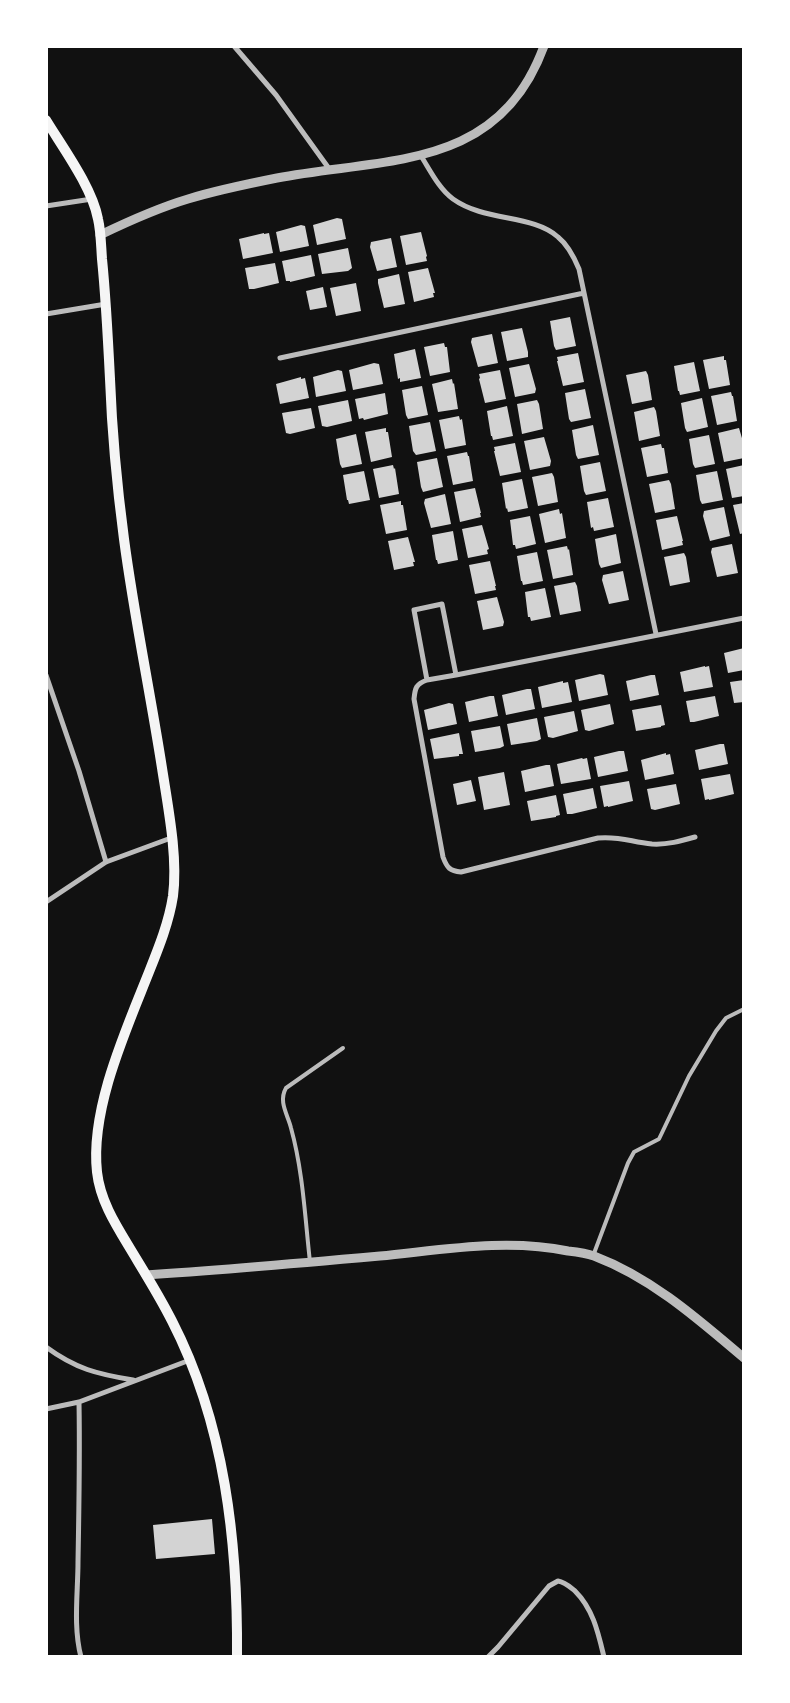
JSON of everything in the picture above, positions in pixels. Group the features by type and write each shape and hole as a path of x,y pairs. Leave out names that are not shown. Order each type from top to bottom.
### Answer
{"main road":[{"path":"46,120 92,199 98,218 107,304 114,439 124,536 168,802 174,866 169,918 125,1032 99,1121 96,1150 97,1174 102,1195 111,1217 173,1322 190,1360 207,1408 223,1475 235,1572 238,1657"}],"street":[{"path":"234,46 276,95 330,170"},
{"path":"100,235 157,209 187,199 278,178 421,156 451,146 480,133 501,116 520,93 544,46"},
{"path":"421,156 439,184 452,198 469,208 488,215 544,227 559,237 572,252 579,269 656,634"},
{"path":"46,206 92,199"},
{"path":"280,358 584,293"},
{"path":"46,314 107,304"},
{"path":"427,680 414,610 442,604 456,675"},
{"path":"695,837 659,844 612,836 461,872 453,871 447,867 443,857 414,699 415,688 427,680 744,618"},
{"path":"46,674 79,771 106,862"},
{"path":"46,902 106,862 171,838"},
{"path":"146,1275 310,1262 485,1245 526,1245 560,1249 593,1256 624,1269 661,1291 744,1358"},
{"path":"46,1347 81,1368 133,1380"},
{"path":"46,1409 79,1402 190,1360"},
{"path":"79,1402 78,1630 81,1657"},
{"path":"488,1657 549,1586 558,1581 570,1586 590,1610 604,1657"}],"lane":[{"path":"593,1256 628,1163 634,1152 659,1139 689,1076 716,1031 726,1018 744,1009"},
{"path":"310,1262 296,1152 282,1094 286,1088 343,1048"}],"building":[{"path":"337,218 342,219 346,239 317,245 313,225"},
{"path":"301,225 305,226 309,246 280,252 276,232"},
{"path":"421,232 427,261 406,265 400,236"},
{"path":"269,233 273,253 243,259 239,239"},
{"path":"391,238 397,267 377,271 370,247 371,242"},
{"path":"348,248 352,268 348,271 322,274 318,254"},
{"path":"311,255 315,276 290,282 286,281 282,261"},
{"path":"275,263 279,283 249,289 245,268"},
{"path":"428,268 435,293 433,293 434,297 414,302 408,272"},
{"path":"399,274 405,304 384,308 378,279"},
{"path":"356,283 361,311 336,316 330,288"},
{"path":"323,287 327,307 310,310 306,291"},
{"path":"570,317 576,346 556,350 550,321"},
{"path":"522,328 528,357 507,361 501,332"},
{"path":"492,334 498,363 478,367 471,342 472,338"},
{"path":"444,343 445,347 447,347 450,372 430,376 424,347"},
{"path":"415,349 421,378 400,382 394,354"},
{"path":"578,353 584,382 563,386 557,357"},
{"path":"724,356 730,385 709,389 703,360"},
{"path":"694,362 700,391 680,395 674,366"},
{"path":"374,363 379,364 383,384 353,390 349,370"},
{"path":"529,364 536,389 535,393 515,397 509,368"},
{"path":"338,370 342,371 346,391 316,397 313,377"},
{"path":"500,370 506,399 485,403 479,374"},
{"path":"646,371 652,400 632,404 626,375"},
{"path":"301,377 301,379 305,378 309,398 280,404 276,384"},
{"path":"452,379 458,409 438,412 432,384"},
{"path":"422,386 428,415 408,419 402,390"},
{"path":"585,389 591,418 571,422 565,393"},
{"path":"731,392 737,421 717,425 711,396"},
{"path":"385,393 388,414 364,420 363,418 359,419 355,399"},
{"path":"702,398 708,427 687,432 681,403"},
{"path":"348,400 352,421 327,427 322,426 318,406"},
{"path":"537,400 543,429 522,434 517,404"},
{"path":"507,406 513,436 493,440 487,411"},
{"path":"654,407 660,436 639,441 634,412"},
{"path":"311,408 315,428 290,434 286,433 282,413"},
{"path":"459,416 460,420 462,419 466,445 445,449 439,420"},
{"path":"430,422 436,451 416,455 413,451 409,426"},
{"path":"593,425 599,455 578,459 572,430"},
{"path":"386,428 392,457 371,462 365,432"},
{"path":"739,428 744,445 744,458 724,462 718,433"},
{"path":"356,434 362,464 342,468 336,439"},
{"path":"709,435 715,464 695,468 689,439"},
{"path":"544,437 551,461 550,466 530,470 524,441"},
{"path":"515,443 521,472 500,476 494,447"},
{"path":"661,444 662,448 664,448 668,473 647,477 641,448"},
{"path":"467,452 473,481 453,485 447,456"},
{"path":"437,458 443,487 423,492 417,462"},
{"path":"600,462 606,491 586,495 580,466"},
{"path":"393,465 399,494 379,498 373,469"},
{"path":"744,465 744,496 732,498 726,469"},
{"path":"364,471 370,500 349,504 343,475"},
{"path":"717,471 723,500 702,504 696,475"},
{"path":"552,473 558,502 538,506 532,477"},
{"path":"522,479 528,508 508,512 502,483"},
{"path":"669,480 675,509 655,513 649,484"},
{"path":"475,488 481,517 460,522 454,492"},
{"path":"445,494 451,524 431,528 424,503 425,499"},
{"path":"608,498 614,527 594,531 593,527 591,528 587,502"},
{"path":"401,501 407,530 386,534 380,505"},
{"path":"744,503 744,533 740,534 733,505"},
{"path":"724,507 730,536 710,541 703,516 704,511"},
{"path":"559,509 560,514 562,513 566,538 545,543 539,514"},
{"path":"530,516 536,544 516,549 515,545 513,545 510,520"},
{"path":"677,516 683,545 662,550 656,520"},
{"path":"482,525 489,549 487,550 488,554 468,558 462,529"},
{"path":"453,531 458,560 438,564 432,535"},
{"path":"616,534 621,563 601,568 595,539"},
{"path":"408,537 415,562 413,562 414,566 394,570 388,541"},
{"path":"732,544 738,573 717,577 711,552 712,548"},
{"path":"567,546 573,575 553,579 547,550"},
{"path":"537,552 543,581 523,585 517,556"},
{"path":"684,553 690,582 670,586 664,557"},
{"path":"490,561 496,590 475,594 469,565"},
{"path":"623,571 629,600 609,604 602,580 603,575"},
{"path":"575,582 581,611 560,615 554,586"},
{"path":"545,588 551,617 531,621 530,617 528,617 525,592"},
{"path":"497,597 504,622 503,626 483,630 477,601"},
{"path":"744,648 744,670 728,673 724,653"},
{"path":"709,666 713,687 684,692 680,672"},
{"path":"600,674 604,675 608,695 579,701 575,680"},
{"path":"655,675 659,695 630,701 626,681"},
{"path":"744,680 744,702 734,703 730,682"},
{"path":"563,681 563,683 568,682 572,702 542,708 538,687"},
{"path":"531,689 535,709 506,715 502,695"},
{"path":"494,696 498,716 469,722 465,702"},
{"path":"715,696 719,716 690,722 686,701"},
{"path":"449,703 453,704 457,724 428,730 424,710"},
{"path":"610,704 614,724 589,731 585,730 581,710"},
{"path":"661,705 665,725 636,731 632,710"},
{"path":"574,711 578,731 553,738 548,737 544,717"},
{"path":"537,718 541,739 511,745 507,724"},
{"path":"500,726 504,746 475,752 471,731"},
{"path":"459,733 463,754 434,759 430,739"},
{"path":"724,744 728,764 699,770 695,750"},
{"path":"624,751 628,771 598,777 594,757"},
{"path":"666,753 666,755 670,754 674,774 645,780 641,760"},
{"path":"587,758 591,779 561,784 557,764"},
{"path":"550,765 554,786 525,792 521,771"},
{"path":"504,772 510,805 484,810 478,777"},
{"path":"730,774 734,794 705,800 701,779"},
{"path":"471,780 476,801 457,805 453,784"},
{"path":"629,781 633,801 604,807 600,786"},
{"path":"676,784 680,804 655,810 651,809 647,789"},
{"path":"593,788 597,808 567,814 563,794"},
{"path":"556,795 560,815 531,821 527,801"},
{"path":"212,1519 215,1554 156,1559 153,1525"}]}
